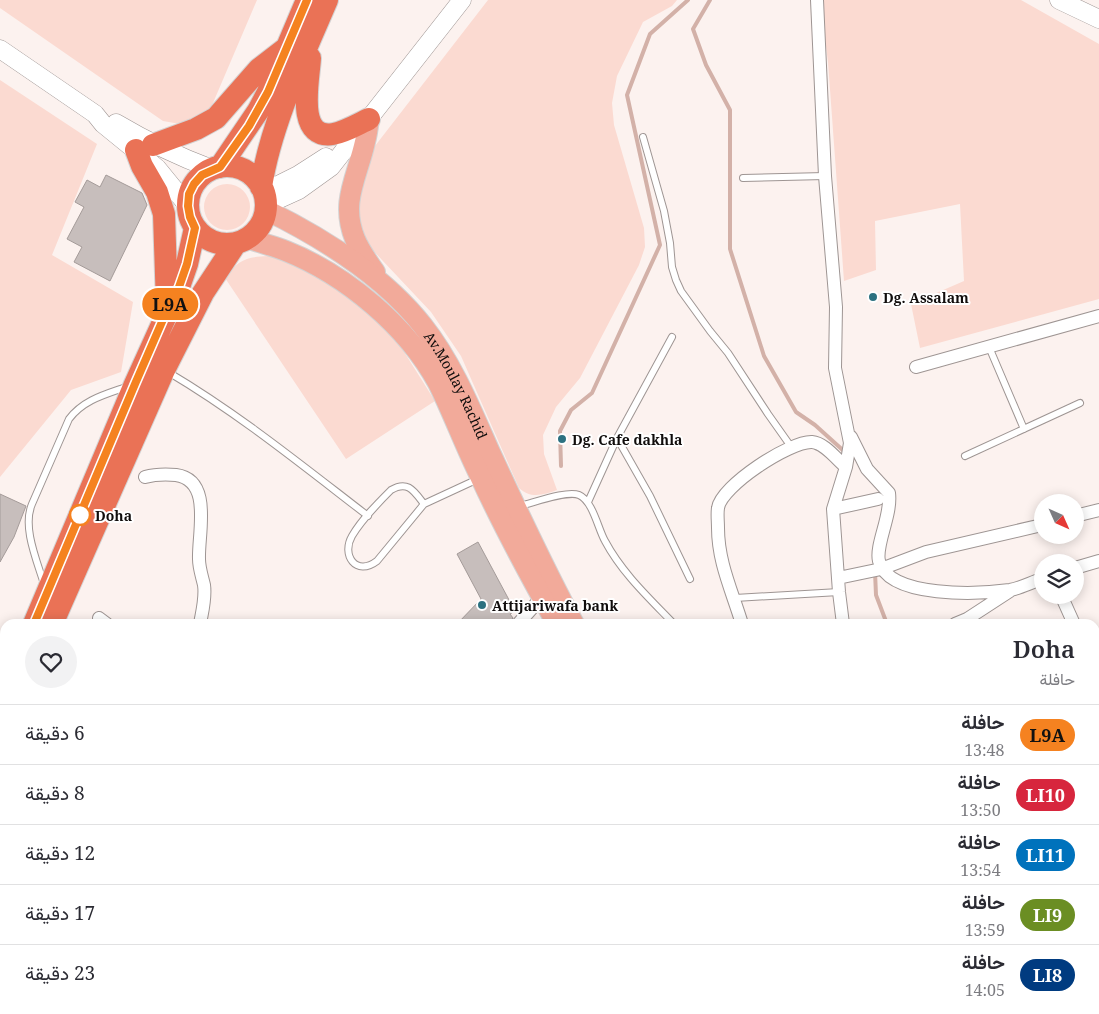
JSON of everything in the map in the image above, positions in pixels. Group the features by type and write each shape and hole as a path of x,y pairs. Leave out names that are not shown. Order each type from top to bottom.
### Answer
{"highway":[{"path":"216,168 258,111 307,0"},
{"path":"54,619 164,370 203,293 241,241 256,231 262,221 264,171 282,111 327,0"},
{"path":"312,34 306,109 312,126 321,133 331,134 369,119"},
{"path":"168,308 164,214 156,192 142,166 145,147 196,130 216,118 259,69 286,49"},
{"path":"241,241 224,244 213,242 195,228 188,206 189,194 194,184 202,175 216,168 230,166 239,168 252,175 264,198"},
{"path":"36,619 135,384 179,287 187,264 195,228"}],"main road":[{"path":"369,119 365,143 349,198 349,214 352,230 358,244 384,287"},
{"name":"Av.Moulay Rachid","path":"264,198 300,228 335,249 384,287 423,326 454,373 515,507 548,592 556,619"},
{"name":"Av.Moulay Rachid","path":"241,241 288,252 330,273 373,305 402,334 427,366 437,383 480,478 548,592 570,619"}],"street":[{"path":"264,198 288,196 320,177 332,167 462,0"},
{"path":"1059,0 1099,19"},
{"path":"817,1 825,176 836,306 835,368 848,430 850,450 833,509 839,592 843,619"},
{"path":"0,49 95,114 104,124 145,147 216,168"},
{"path":"145,147 164,176 188,206"},
{"path":"916,367 1099,316"},
{"path":"848,430 867,470 889,493 889,510 878,558 881,569 896,580 922,590 958,593 1012,590"},
{"path":"741,619 718,546 718,509 720,501 735,484 755,468 801,444 817,443 846,465"},
{"path":"145,478 161,473 180,476 188,479 199,491 201,512 198,558 204,594 201,619"},
{"path":"833,509 878,499"},
{"path":"1084,514 1099,510"},
{"path":"838,578 881,569 926,552 1034,527"},
{"path":"1084,565 1099,561"},
{"path":"967,619 1012,590 1034,582"},
{"path":"523,619 548,592"},
{"path":"1065,604 1072,619"}],"lane":[{"path":"643,137 664,211 672,267 681,291 728,353 792,448"},
{"path":"743,178 825,176"},
{"path":"588,502 617,438 672,337"},
{"path":"989,346 1024,429"},
{"path":"164,370 196,388 250,425 368,516"},
{"path":"47,594 28,528 29,510 69,419 74,413 91,400 135,384"},
{"path":"965,456 1080,403"},
{"path":"617,438 650,496 690,579"},
{"path":"424,504 414,492 404,485 391,490 352,536 348,550 353,563 365,567 377,560 424,504 480,478"},
{"path":"515,507 562,494 579,495 588,502 594,512 605,541 618,562 638,587 669,619"},
{"path":"735,598 839,592"}],"shaded area":[{"path":"0,0 257,0 210,110 180,124 163,121 0,8"},
{"path":"488,0 677,0 672,6 643,22 617,76 612,103 614,125 644,228 645,247 639,265 580,378 556,407 543,435 544,454 557,490 537,495 528,494 519,488 461,356 431,312 366,243 356,212 368,155"},
{"path":"822,0 1021,0 1099,44 1099,299 920,348 911,304 964,281 960,204 875,221 876,270 844,281 828,62 821,8"},
{"path":"0,80 97,144 52,255 133,302 121,372 71,390 0,477"},
{"path":"227,184 240,188 246,194 250,207 246,220 240,226 227,230 214,226 208,220 204,207 208,194 214,188"},
{"path":"254,257 280,257 333,283 383,326 401,347 435,401 346,459 225,278 239,263"}],"building":[{"path":"106,175 142,193 147,205 110,281 74,262 82,247 67,239 84,207 75,202 87,180 100,187"},
{"path":"0,494 26,506 14,537 0,562"},
{"path":"478,542 515,611 510,614 512,619 462,619 481,599 457,554"}],"waterway":[{"path":"561,466 560,431 571,410 592,393 660,245 627,95 650,34 688,0"},
{"path":"710,0 693,29 706,65 730,110 730,249 764,356 796,412 815,425 846,453"},
{"path":"875,572 876,595 885,619"}],"bus line":[{"name":"L9A","path":"36,619 135,384 179,287 192,246 195,228 188,206 189,194 194,184 202,175 220,167 249,126 268,92 307,0"}],"place":[{"name":"Dg. Assalam","path":"873,297"},
{"name":"Dg. Cafe dakhla","path":"562,439"},
{"name":"Doha","path":"80,515"},
{"name":"Attijariwafa bank","path":"482,605"}]}
